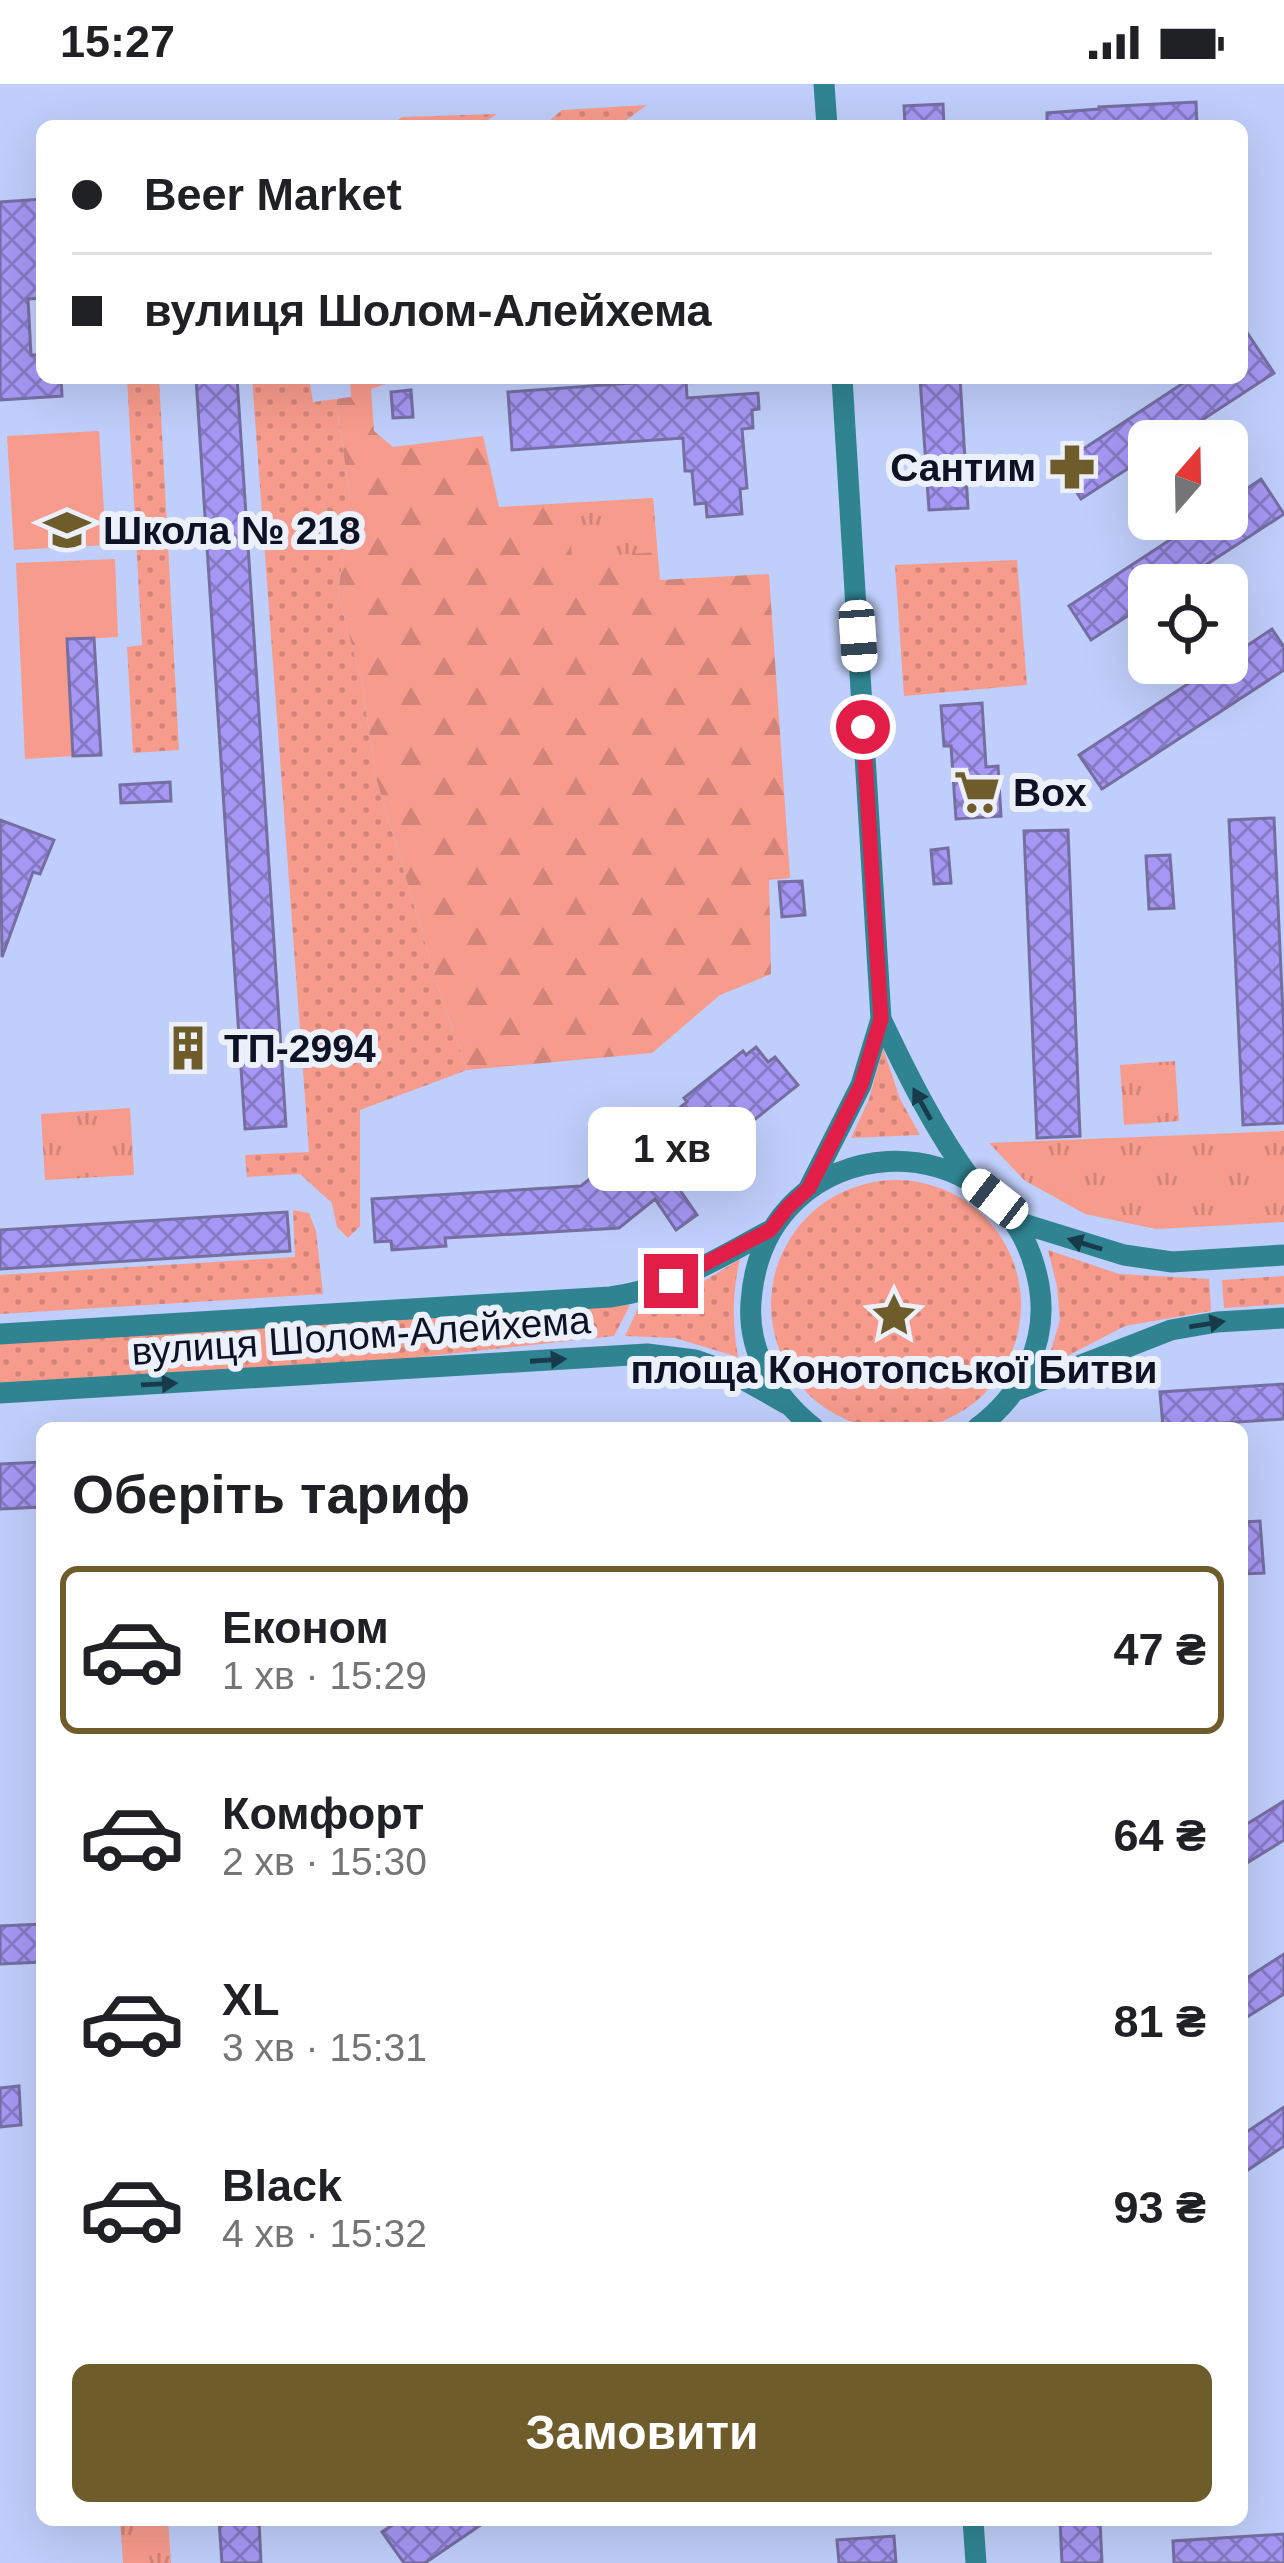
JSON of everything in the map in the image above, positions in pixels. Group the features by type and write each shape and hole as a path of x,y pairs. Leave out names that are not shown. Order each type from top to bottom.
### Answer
{"street":[{"path":"824,84 827,120"},
{"path":"809,1188 861,1085 881,1019 842,384"},
{"path":"881,1019 943,1141 973,1182"},
{"path":"807,1422 787,1404 761,1365 749,1320 753,1273 770,1230 809,1188 848,1168 890,1160 933,1165 973,1182 1014,1221 1034,1259 1042,1302 1037,1344 1017,1390 992,1422"},
{"path":"1014,1221 1106,1250 1172,1262 1284,1255"},
{"name":"вулиця Шолом-Алейхема","path":"0,1334 610,1297 645,1292 770,1230"},
{"path":"1017,1390 1171,1330 1284,1318"},
{"name":"вулиця Шолом-Алейхема","path":"0,1393 647,1354 695,1360 732,1373 787,1404"},
{"path":"984,1422 1002,1408"},
{"path":"973,2526 976,2563"}],"green space":[{"path":"647,105 626,120 550,120 562,110"},
{"path":"497,114 488,120 398,120"},
{"path":"127,384 159,384 179,750 133,753 127,647 142,645"},
{"path":"252,384 310,384 313,402 336,399 350,500 338,594 362,683 376,778 467,1070 360,1110 360,1226 348,1238 337,1227 332,1203 300,1174 247,1177 245,1155 309,1152"},
{"path":"350,384 386,384 371,389 374,431 393,447 483,436 499,507 653,498 660,580 769,574 790,878 769,880 771,974 720,995 652,1053 467,1070 376,778 362,683 338,594 350,500 336,399 351,397"},
{"path":"99,431 106,545 14,550 7,436"},
{"path":"653,498 657,552 572,558 568,504"},
{"path":"115,559 118,637 67,640 73,756 25,759 16,563"},
{"path":"1017,560 1027,685 904,696 895,565"},
{"path":"883,1048 900,1099 920,1135 851,1138 869,1099"},
{"path":"1175,1061 1179,1121 1124,1125 1120,1065"},
{"path":"130,1108 134,1175 45,1180 41,1114"},
{"path":"1284,1131 1284,1222 1156,1229 1085,1214 1024,1180 989,1143"},
{"path":"872,1183 920,1183 965,1201 1000,1236 1018,1281 1018,1329 1000,1374 965,1409 937,1422 855,1422 827,1409 792,1374 774,1329 774,1281 792,1236 827,1201"},
{"path":"293,1210 309,1213 316,1231 323,1294 0,1314 0,1275 295,1257"},
{"path":"1048,1250 1119,1274 1209,1279 1211,1311 1125,1326 1046,1367 1060,1320"},
{"path":"740,1259 734,1308 738,1357 675,1338 625,1336 640,1304 694,1287"},
{"path":"1284,1276 1284,1304 1224,1308 1222,1280"},
{"path":"630,1305 614,1336 183,1383 0,1393 0,1334 336,1314"},
{"path":"120,2526 168,2526 171,2563 123,2563"}],"building":[{"path":"1196,102 1197,120 1047,120 1047,113"},
{"path":"943,104 944,120 905,120 904,106"},
{"path":"36,199 36,298 28,299 31,355 36,355 36,384 61,384 62,396 0,400 0,202"},
{"path":"1248,334 1274,373 1202,420 1128,420 1128,469 1081,499 1059,465 1182,384 1248,384"},
{"path":"196,384 237,384 286,1126 245,1129"},
{"path":"686,384 687,398 758,393 753,428 742,429 747,488 740,489 742,514 707,517 706,503 695,504 692,471 685,471 683,438 512,450 508,392"},
{"path":"920,384 960,384 968,508 929,510"},
{"path":"411,390 413,417 393,418 391,392"},
{"path":"1261,479 1284,514 1248,537 1248,488"},
{"path":"1170,540 1244,540 1207,564 1133,564"},
{"path":"1128,567 1128,616 1091,640 1069,606"},
{"path":"1272,629 1284,647 1284,670 1102,789 1079,755 1188,684 1248,684 1248,645"},
{"path":"94,638 101,755 73,756 67,639"},
{"path":"982,703 986,767 998,766 1001,816 956,819 951,746 944,746 941,706"},
{"path":"170,782 171,801 121,803 120,785"},
{"path":"1274,818 1284,1123 1243,1125 1229,820"},
{"path":"0,820 54,840 40,874 33,872 2,957"},
{"path":"1068,830 1080,1136 1037,1138 1024,831"},
{"path":"948,848 951,883 934,884 931,850"},
{"path":"1170,855 1174,908 1149,909 1146,856"},
{"path":"802,881 805,915 782,917 779,882"},
{"path":"756,1047 768,1062 775,1057 798,1085 675,1183 697,1215 676,1230 655,1199 619,1228 445,1238 446,1246 392,1250 391,1241 375,1242 372,1199 581,1186 743,1051 746,1055"},
{"path":"287,1212 290,1251 0,1269 0,1230"},
{"path":"1284,1384 1284,1419 1163,1422 1160,1392"},
{"path":"36,1462 36,1507 0,1509 0,1464"},
{"path":"1260,1521 1264,1573 1248,1574 1248,1522"},
{"path":"1284,1801 1284,1840 1248,1862 1248,1823"},
{"path":"36,1924 36,1962 0,1964 0,1926"},
{"path":"1284,1954 1284,1994 1248,2016 1248,1977"},
{"path":"19,2086 21,2125 0,2127 0,2088"},
{"path":"1284,2107 1284,2146 1248,2170 1248,2131"},
{"path":"219,2526 259,2526 261,2563 222,2563"},
{"path":"391,2526 479,2526 425,2563 404,2563 382,2532"},
{"path":"1060,2526 1100,2526 1102,2563 1062,2563"},
{"path":"1284,2534 1284,2563 1174,2563 1173,2541"},
{"path":"894,2536 896,2563 839,2563 837,2540"}],"place":[{"name":"Сантим","path":"1072,467"},
{"name":"Школа № 218","path":"67,530"},
{"name":"Box","path":"977,792"},
{"name":"ТП-2994","path":"188,1048"},
{"name":"площа Конотопської Битви","path":"894,1315"}],"route":[{"path":"671,1281 770,1230 809,1188 861,1085 881,1019 863,727"}]}
